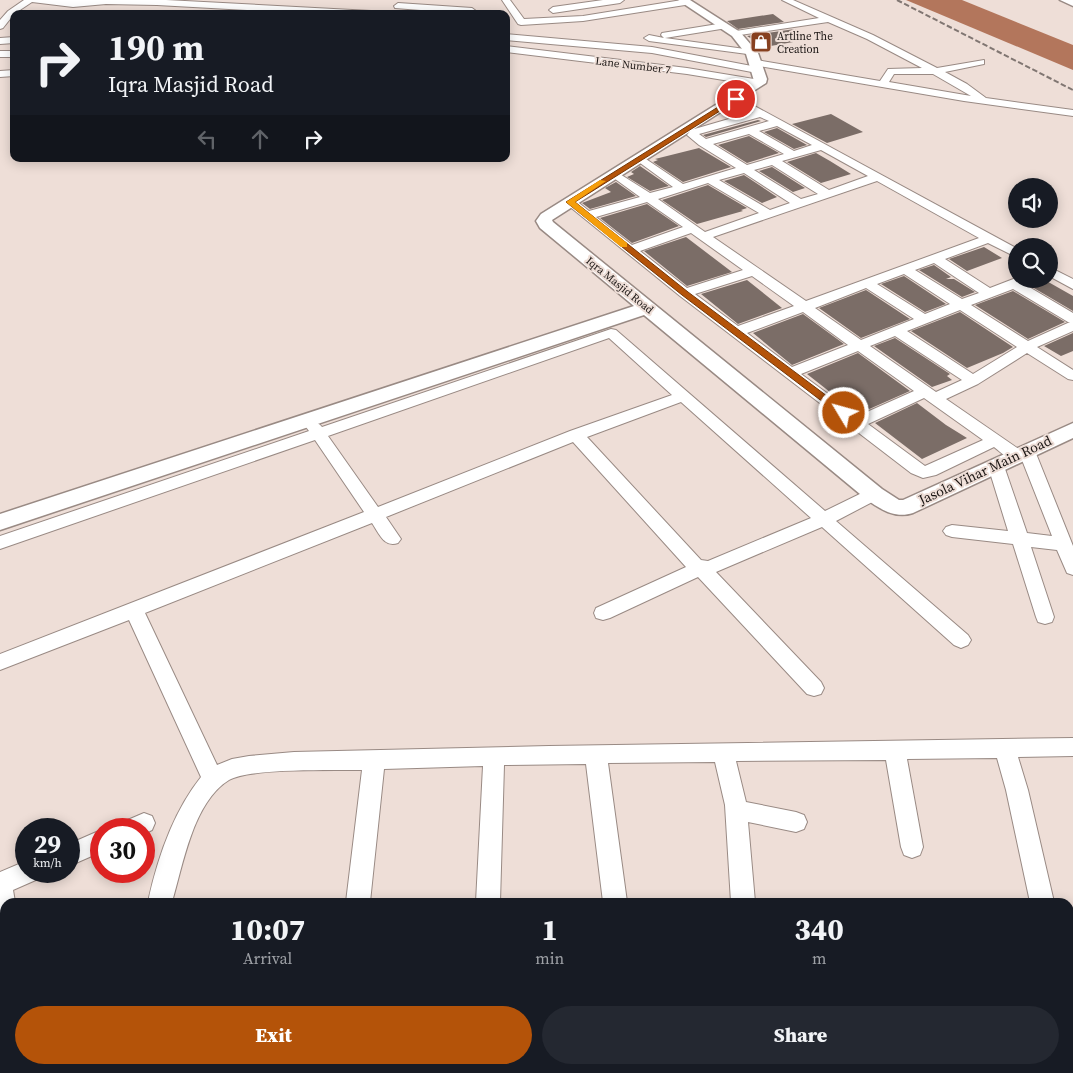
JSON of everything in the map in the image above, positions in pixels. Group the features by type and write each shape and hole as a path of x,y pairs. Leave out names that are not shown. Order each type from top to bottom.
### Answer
{"street":[{"path":"15,10 30,0"},
{"path":"34,0 73,4 147,1 296,10"},
{"path":"506,0 520,22 572,21 684,1 736,34 756,67"},
{"path":"553,10 620,0"},
{"path":"786,0 937,71 984,100"},
{"path":"1065,0 1073,3"},
{"path":"137,10 147,1"},
{"path":"400,3 457,10"},
{"path":"224,10 258,8"},
{"path":"0,26 10,14"},
{"path":"736,34 829,19"},
{"path":"724,26 640,37 756,67"},
{"path":"545,30 557,31"},
{"path":"510,37 652,50 756,67 800,68 838,65"},
{"name":"Lane Number 7","path":"510,49 687,71 756,67"},
{"path":"883,84 888,74 892,71 937,71 981,62"},
{"name":"Iqra Masjid Road","path":"756,67 736,99 546,217 544,221 874,494 897,508"},
{"path":"800,68 883,84 1073,112"},
{"path":"736,99 1008,248"},
{"path":"762,113 692,133 693,136 703,143 800,204"},
{"path":"703,143 779,122"},
{"path":"750,130 792,154"},
{"path":"587,216 822,146"},
{"path":"640,158 682,188"},
{"path":"772,160 827,194"},
{"path":"615,174 996,440 1022,453 1073,568"},
{"path":"705,236 878,177"},
{"path":"709,179 769,214"},
{"path":"570,202 685,294 923,472 930,471 996,440"},
{"path":"630,250 693,228"},
{"path":"736,332 990,238"},
{"path":"936,259 989,293"},
{"path":"685,294 754,270"},
{"path":"906,270 1073,376"},
{"path":"1058,276 1073,285"},
{"path":"868,284 924,319"},
{"path":"790,373 1008,285"},
{"path":"1029,288 1073,318"},
{"path":"0,543 647,308"},
{"path":"857,423 973,381 1026,347 1073,326"},
{"path":"895,330 973,381"},
{"path":"0,522 314,428 611,333 961,640"},
{"path":"1056,366 1073,358"},
{"path":"0,662 376,516 576,435 682,396"},
{"path":"314,428 392,539"},
{"name":"Jasola Vihar Main Road","path":"897,508 905,508 1073,430"},
{"path":"576,435 695,565 701,568 814,688"},
{"path":"996,466 1045,617"},
{"path":"603,613 701,568 710,567 823,520 874,494"},
{"path":"952,531 1063,544"},
{"path":"134,610 213,780"},
{"path":"161,898 182,832 198,796 222,772 248,764 494,757 1073,747"},
{"path":"1004,748 1017,790 1041,898"},
{"path":"895,749 912,847"},
{"path":"722,753 736,810 743,898"},
{"path":"596,755 615,898"},
{"path":"488,898 494,757"},
{"path":"358,898 374,760"},
{"path":"736,810 796,822"},
{"path":"3,898 0,884 15,878"}],"shaded area":[{"path":"906,0 962,0 1073,45 1073,70"}],"building":[{"path":"773,14 784,22 738,29 727,21"},
{"path":"795,29 810,39 765,47 747,36"},
{"path":"831,114 863,132 827,143 792,124"},
{"path":"758,120 761,121 706,137 703,135"},
{"path":"777,128 807,145 794,149 764,132"},
{"path":"749,136 779,153 747,163 718,145"},
{"path":"699,148 731,167 683,182 653,162 658,160 655,159"},
{"path":"816,153 851,174 821,183 787,162"},
{"path":"640,166 669,186 650,191 627,177 634,174 631,172"},
{"path":"772,167 805,188 793,192 759,171"},
{"path":"744,175 777,197 762,203 724,181"},
{"path":"616,182 636,196 590,209 582,203 611,192 605,188"},
{"path":"708,185 747,208 741,210 743,211 697,224 662,200"},
{"path":"647,204 679,226 632,243 600,218"},
{"path":"686,237 732,272 687,286 644,251"},
{"path":"984,247 1002,258 967,271 949,259"},
{"path":"934,265 951,277 946,279 954,279 975,292 962,297 919,270"},
{"path":"904,276 946,304 925,312 881,284"},
{"path":"747,280 782,308 738,324 701,294"},
{"path":"1034,288 1058,288 1073,296 1073,311"},
{"path":"866,290 910,319 861,338 819,308"},
{"path":"1013,291 1065,322 1028,339 975,305"},
{"path":"960,312 1013,347 967,368 911,331"},
{"path":"803,314 844,344 792,365 753,333"},
{"path":"1073,333 1073,351 1061,356 1044,346"},
{"path":"895,338 950,374 947,376 952,380 932,387 874,346"},
{"path":"858,353 910,391 858,414 807,374"},
{"path":"917,403 967,438 922,459 875,423"}],"railway":[{"path":"897,0 1073,90"}],"slow traffic":[{"path":"603,181 570,202 624,245"}],"place":[{"name":"Artline The Creation","path":"761,42"}],"route":[{"path":"736,99 570,202 685,294 844,413"}]}
